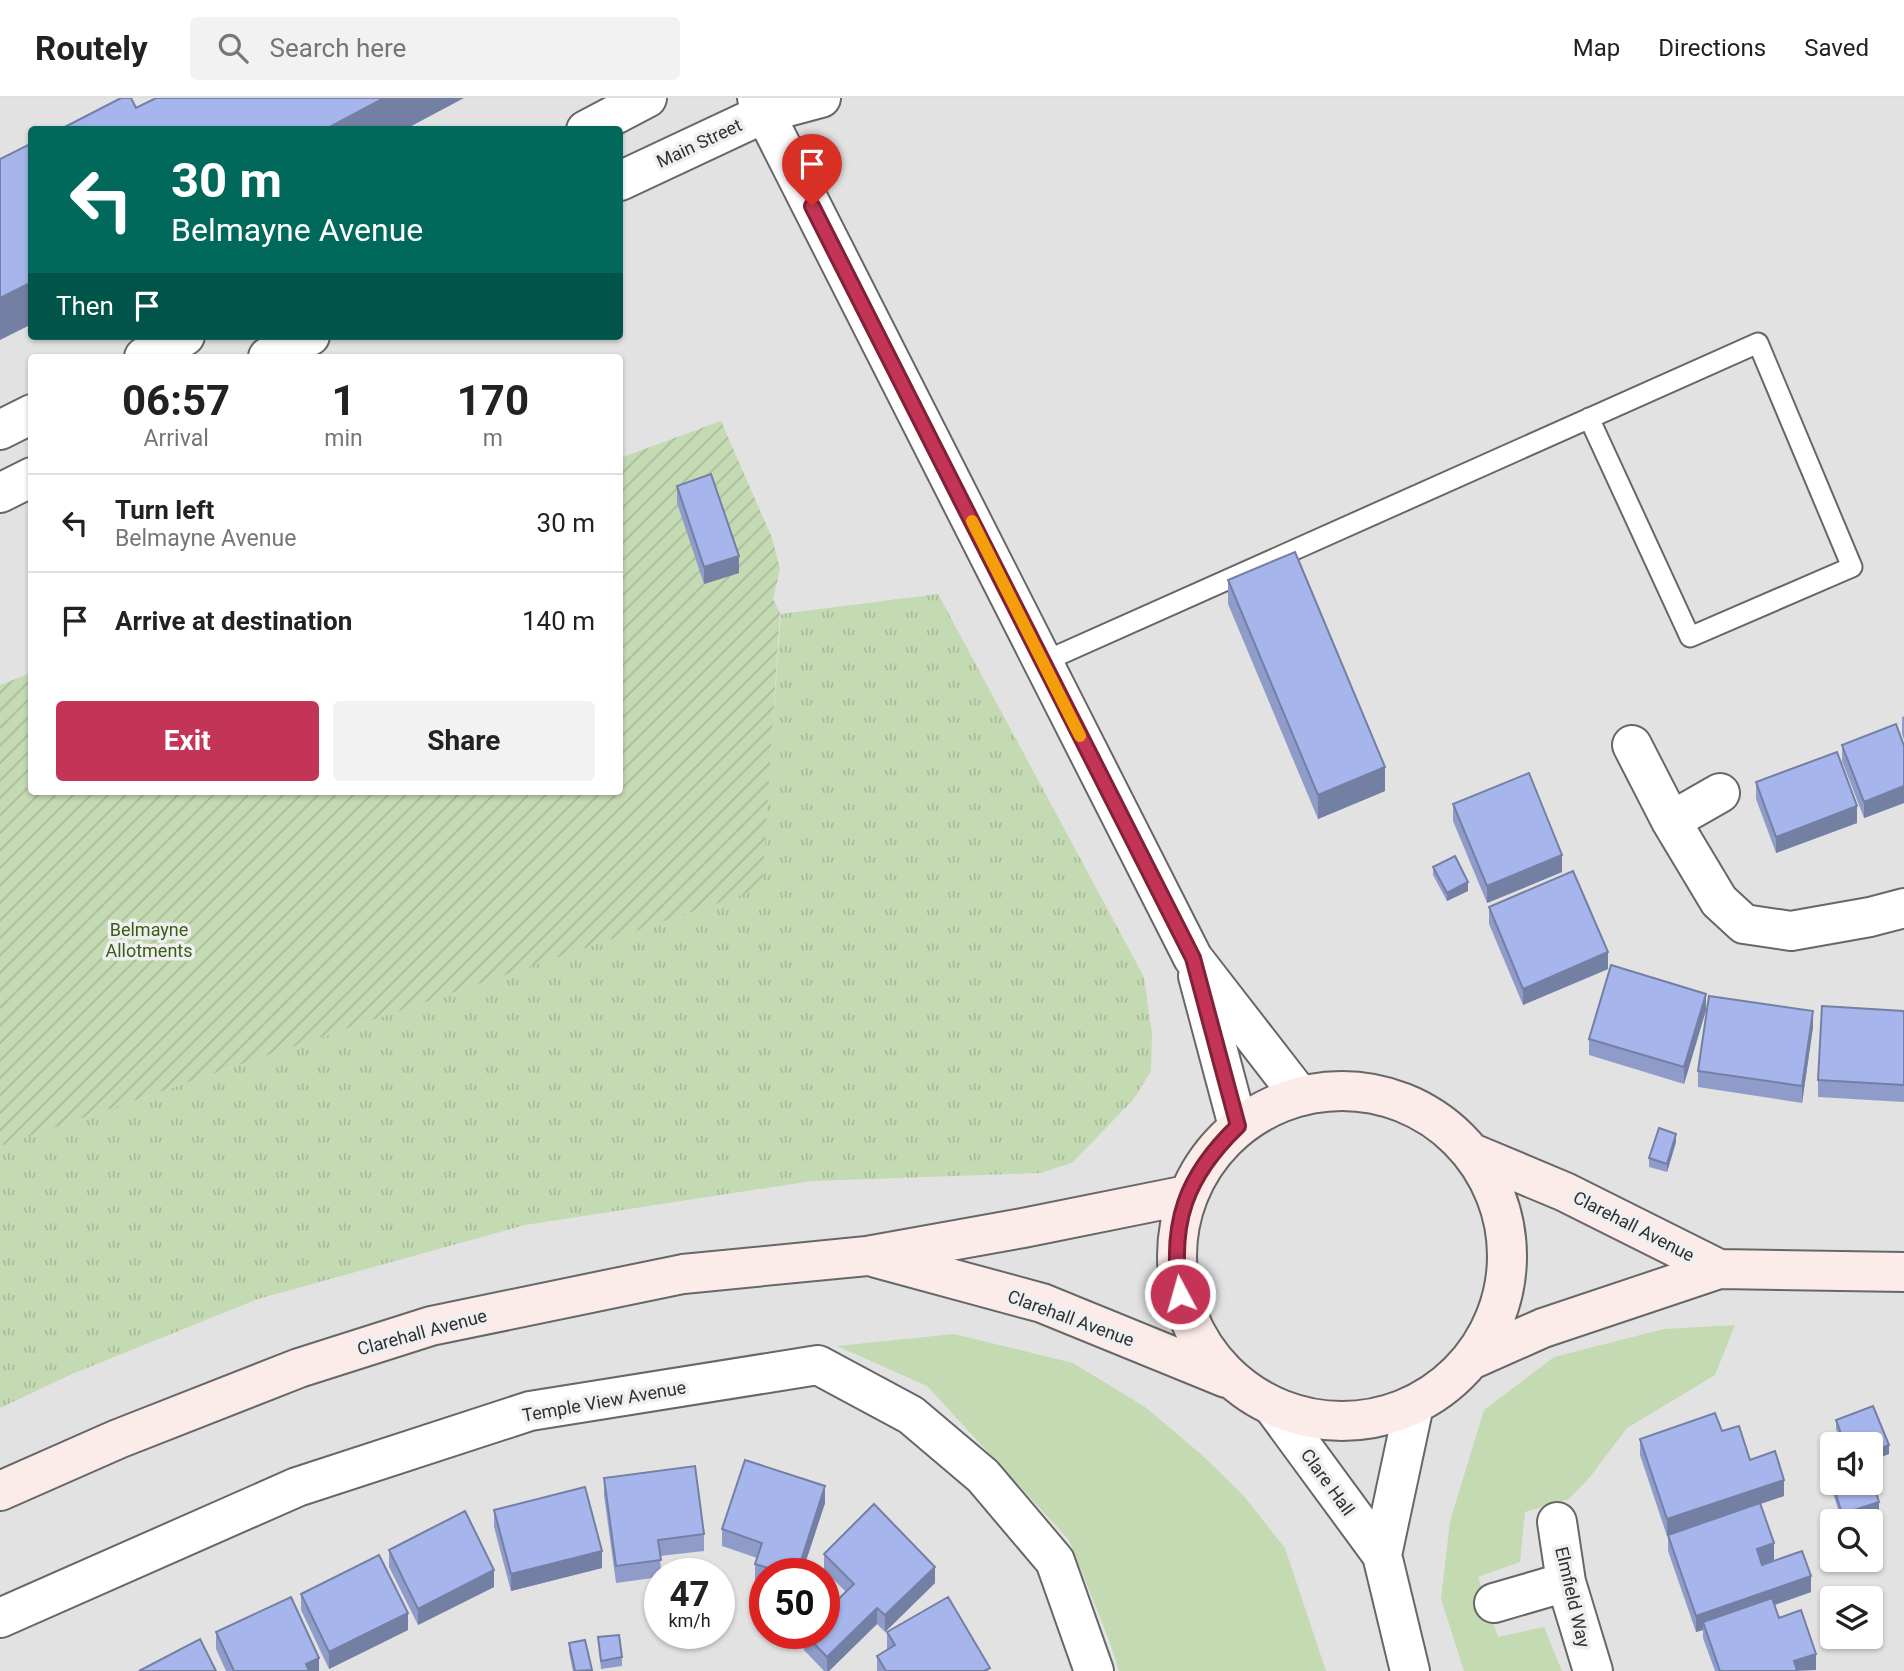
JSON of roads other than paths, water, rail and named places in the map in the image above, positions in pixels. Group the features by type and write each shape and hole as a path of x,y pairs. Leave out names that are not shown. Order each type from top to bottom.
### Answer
{"main road":[{"path":"1353,1090 1406,1102 1451,1131 1472,1153 1485,1171 1503,1219 1507,1243 1507,1271 1502,1298 1492,1326 1460,1373 1414,1405 1369,1419 1321,1420 1274,1408 1231,1380 1198,1340 1180,1294 1176,1265 1177,1237 1187,1195 1200,1169 1238,1126 1268,1108 1300,1096 1353,1090"},
{"name":"Clarehall Avenue","path":"1472,1153 1566,1192 1719,1269"},
{"name":"Clarehall Avenue","path":"0,1491 118,1439 299,1368 432,1326 683,1274 867,1256 1187,1195"},
{"name":"Clarehall Avenue","path":"867,1256 1042,1303 1231,1380"},
{"name":"Clarehall Avenue","path":"1471,1360 1543,1328 1719,1269 1904,1272"}],"street":[{"path":"594,126 647,98"},
{"name":"Main Street","path":"623,179 761,106 821,98"},
{"path":"761,106 1193,958 1300,1096"},
{"path":"150,354 177,340"},
{"path":"274,354 302,340"},
{"path":"0,430 28,416"},
{"path":"0,492 28,479"},
{"path":"1632,745 1671,821 1719,901 1744,924 1791,931 1904,908"},
{"path":"1671,821 1720,793"},
{"path":"1193,958 1238,1126"},
{"name":"Temple View Avenue","path":"0,1618 297,1487 530,1411 818,1365 911,1415 983,1476 1055,1561 1094,1671"},
{"name":"Clare Hall","path":"1382,1555 1414,1405"},
{"name":"Clare Hall","path":"1274,1408 1382,1555 1410,1671"},
{"name":"Elmfield Way","path":"1557,1522 1566,1582 1592,1671"},
{"path":"1494,1603 1566,1582"}],"lane":[{"path":"1043,662 1758,343 1852,567 1690,637 1590,418"}],"park label":[{"name":"Belmayne Allotments","path":"149,939"}]}
